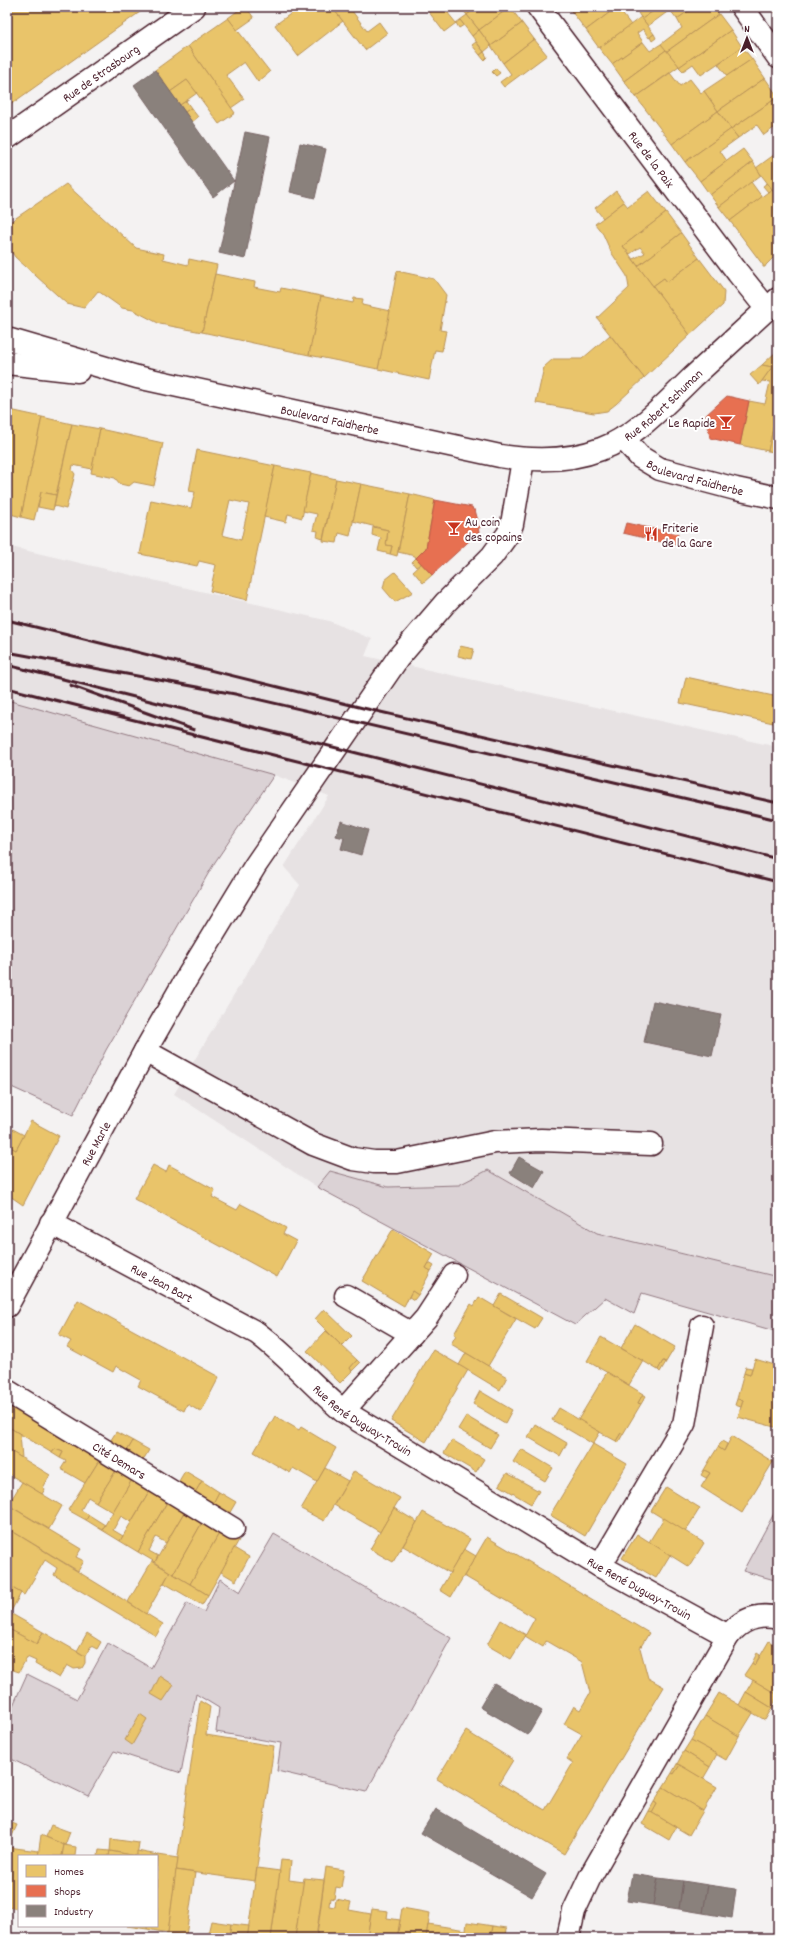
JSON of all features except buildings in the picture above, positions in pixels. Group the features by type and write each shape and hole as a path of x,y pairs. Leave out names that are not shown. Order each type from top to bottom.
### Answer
{"street":[{"name":"Rue de Strasbourg","path":"7,138 194,7"},
{"name":"Rue de la Paix","path":"538,7 733,266 772,304"},
{"path":"742,7 778,58"},
{"name":"Rue Robert Schuman","path":"523,460 577,457 602,449 623,438 658,410 772,304"},
{"name":"Boulevard Faidherbe","path":"7,339 137,377 523,460"},
{"name":"Boulevard Faidherbe","path":"7,364 137,377"},
{"name":"Boulevard Faidherbe","path":"623,438 640,458 660,469 736,489 778,498"},
{"name":"Rue Marle","path":"7,1306 145,1051 185,981 255,866 398,658 446,602 502,543 512,524 523,460"},
{"path":"145,1051 313,1144 353,1159 374,1162 397,1162 495,1142 541,1140 651,1144"},
{"name":"Rue Jean Bart","path":"51,1223 257,1333 272,1344"},
{"path":"343,1411 426,1318 454,1275"},
{"path":"346,1296 412,1334"},
{"path":"600,1566 684,1424 702,1326"},
{"name":"Rue René Duguay-Trouin","path":"272,1344 343,1411 600,1566 728,1636"},
{"name":"Cité Demars","path":"7,1391 233,1529"},
{"path":"568,1938 574,1912 590,1877 728,1636 742,1621 765,1616 778,1618"}],"shaded area":[{"path":"7,546 329,621 372,639 365,656 778,747 778,1277 597,1233 489,1170 459,1185 388,1187 330,1171 317,1187 174,1094 300,885 284,867 329,796 274,775 7,700"},
{"path":"7,700 274,775 215,862 106,1050 73,1115 7,1085"},
{"path":"488,1170 597,1233 778,1277 778,1332 642,1293 634,1314 605,1298 575,1325 317,1187 330,1171 388,1187 459,1185"},
{"path":"778,1506 778,1581 743,1571"},
{"path":"274,1534 451,1638 366,1792 277,1771 281,1743 216,1732 219,1708 196,1694 181,1773 114,1751 88,1796 7,1757 7,1719 27,1674 77,1699 108,1643 151,1668 187,1603 204,1612 220,1579 240,1592"}],"railway":[{"path":"7,620 363,708 778,803"},
{"path":"7,652 235,694 778,820"},
{"path":"7,665 778,859"},
{"path":"70,685 194,730"},
{"path":"7,688 778,882"}],"place":[{"name":"Le Rapide","path":"726,422"},
{"name":"Au coin des copains","path":"454,528"},
{"name":"Friterie de la Gare","path":"651,534"}]}
